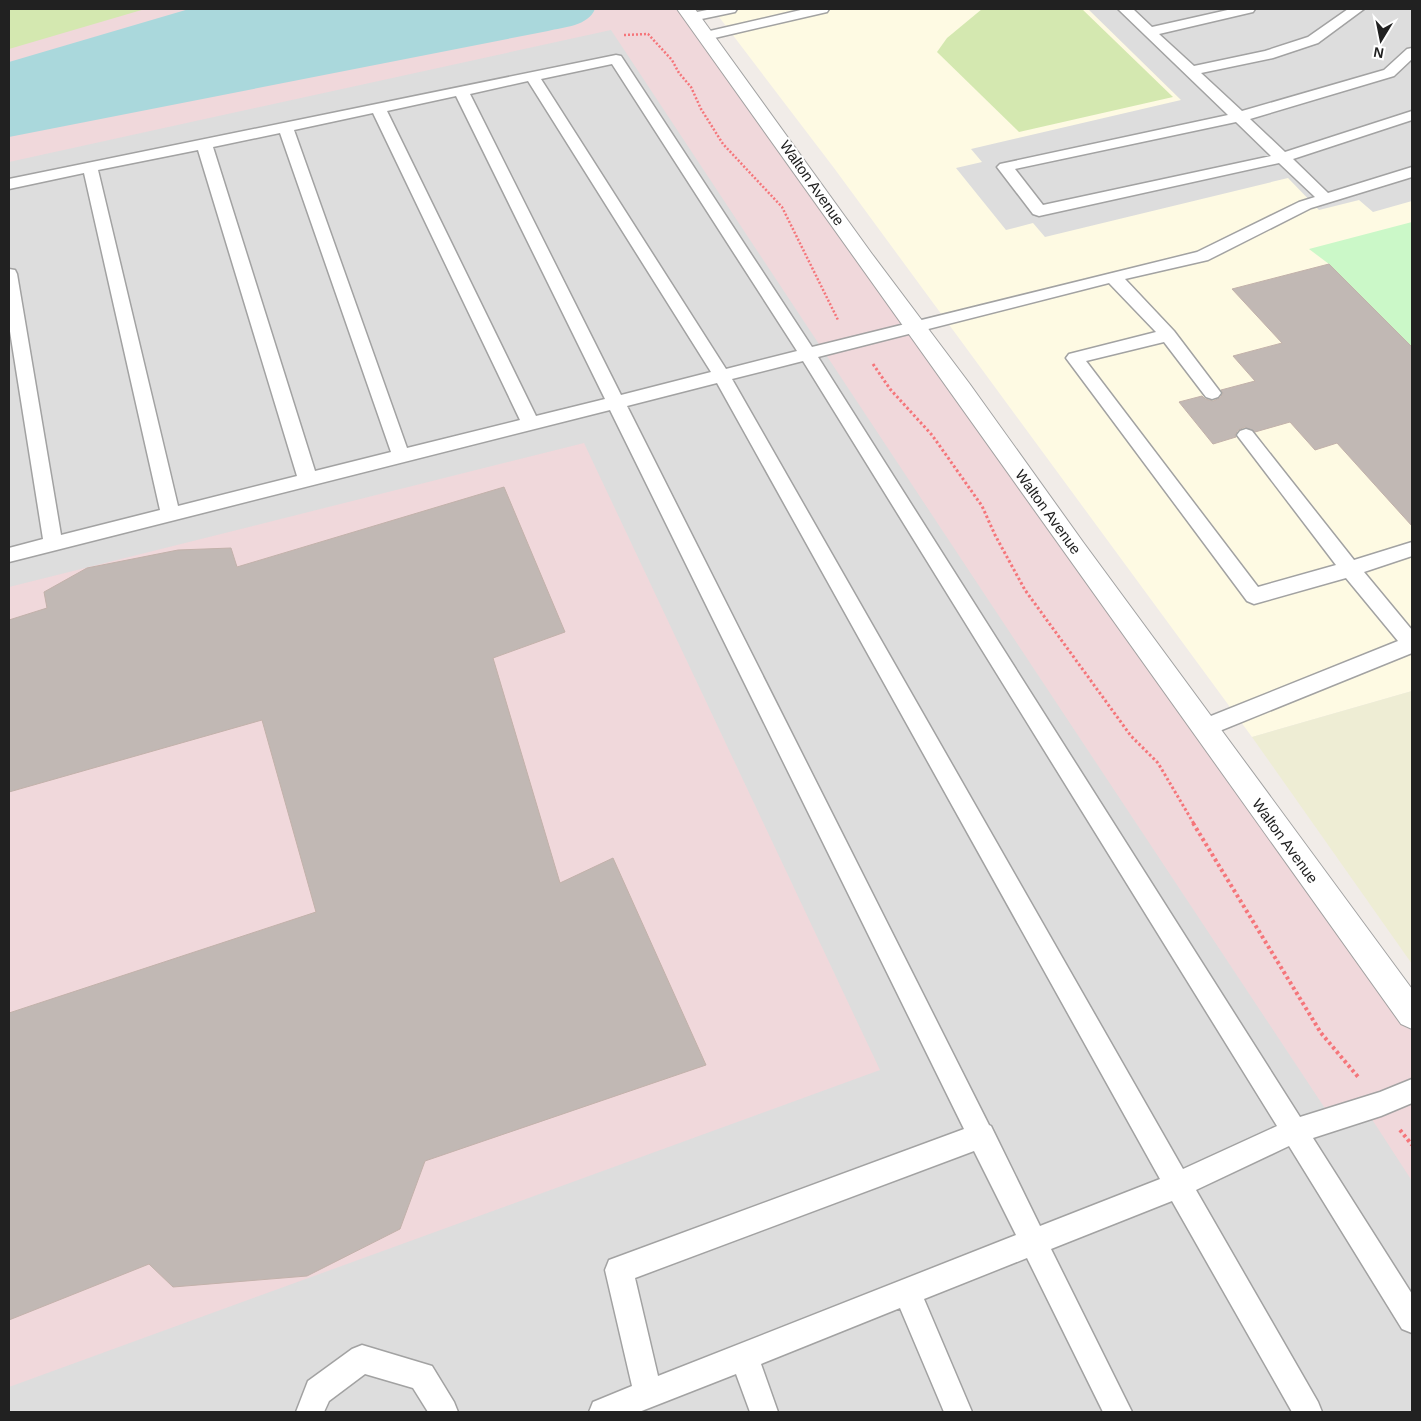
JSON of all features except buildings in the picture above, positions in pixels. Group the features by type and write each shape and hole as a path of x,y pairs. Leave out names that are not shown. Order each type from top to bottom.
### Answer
{"street":[{"name":"Walton Avenue","path":"694,21 1412,1014"}],"lane":[{"path":"694,21 730,9"},
{"path":"694,21 822,9"},
{"path":"1125,9 1326,199"},
{"path":"1150,32 1248,9"},
{"path":"1191,72 1268,55 1312,40 1357,9"},
{"path":"1412,52 1389,73 1239,117 1005,167 1039,210 1282,158 1412,115"},
{"path":"9,184 616,59 806,353 1412,1318"},
{"path":"532,76 721,375 1308,1412"},
{"path":"461,91 617,401 1118,1412"},
{"path":"378,108 530,423"},
{"path":"286,127 401,456"},
{"path":"204,144 308,480"},
{"path":"90,167 170,514"},
{"path":"9,555 806,353 1202,256 1305,205 1412,172"},
{"path":"9,274 53,544"},
{"path":"1113,277 1168,335 1212,393"},
{"path":"1168,335 1075,358 1254,596 1412,549"},
{"path":"1204,728 1412,644 1350,569 1246,435"},
{"path":"614,1410 744,1356 1178,1184 1294,1131 1380,1104 1412,1091"},
{"path":"648,1395 619,1270 982,1135"},
{"path":"907,1292 958,1412"},
{"path":"744,1356 764,1412"},
{"path":"310,1412 318,1391 362,1359 422,1376 444,1412"}],"path":[{"path":"816,277 839,322 874,365 890,389 932,435 982,506 1024,590 1131,736 1158,763 1219,868 1321,1033 1412,1145"}],"shaded area":[{"path":"9,9 686,9 1412,1012 1412,1412 9,1412"},
{"path":"713,9 1412,9 1412,691 1252,737 834,168"},
{"path":"1088,9 1412,9 1412,201 1373,212 1359,200 1319,210 1288,178 1045,237 1033,223 1006,230 956,168 982,162 971,149 1181,100"},
{"path":"611,30 1334,1122 1366,1110 1412,1181 1412,1412 9,1412 9,1387 880,1070 584,443 9,587 9,162"}],"green space":[{"path":"9,9 145,9 9,49"},
{"path":"982,9 1082,9 1173,97 1019,132 937,52 947,38"},
{"path":"1412,222 1412,347 1329,264 1309,249"},
{"path":"1412,691 1412,964 1252,737"}],"water":[{"path":"189,9 595,9 587,19 568,27 9,137 9,62"}]}
